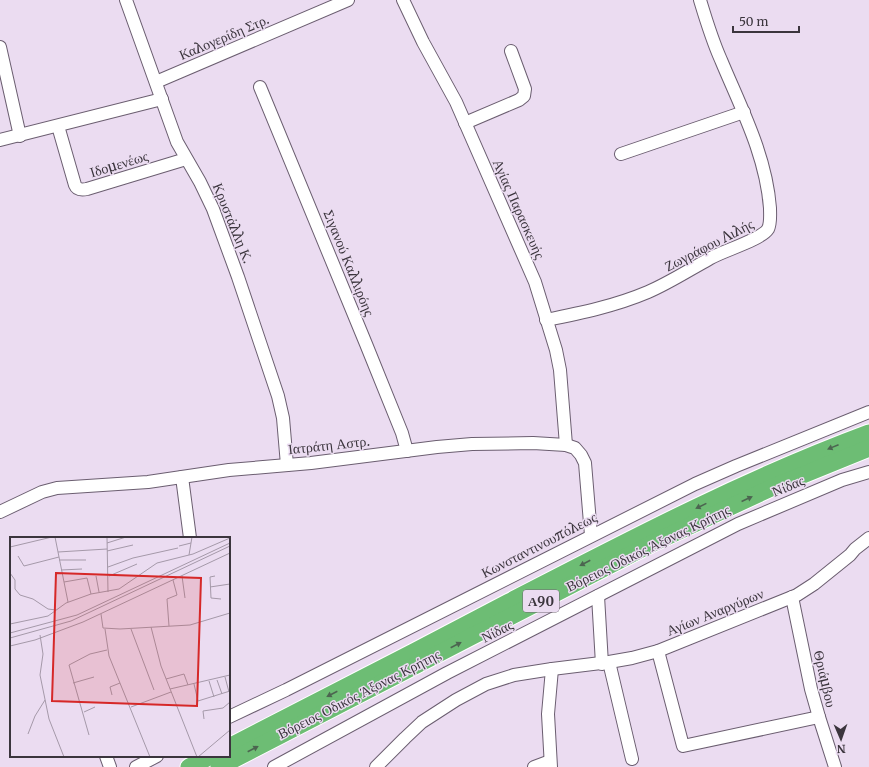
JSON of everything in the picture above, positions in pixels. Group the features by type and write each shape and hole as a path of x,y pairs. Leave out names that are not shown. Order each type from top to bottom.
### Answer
{"highway":[{"name":"Βόρειος Οδικός Άξονας Κρήτης","path":"230,746 600,555 797,462 869,433"},
{"name":"Βόρειος Οδικός Άξονας Κρήτης","path":"219,767 651,544 771,488 869,448"},
{"path":"189,767 209,757"}],"street":[{"name":"Κρυστάλλη Κ.","path":"126,0 177,142 200,182 222,232 272,378 283,418 288,465"},
{"name":"Καλογερίδη Στρ.","path":"156,82 348,0"},
{"name":"Αγίας Παρασκευής","path":"403,0 423,42 456,102 535,282 556,350 560,370 566,444"},
{"name":"Ζωγράφου Λιλής","path":"546,320 595,310 647,293 712,256 759,236 769,227 770,220 767,182 756,145 744,112 714,43 700,0"},
{"path":"0,47 20,136"},
{"path":"465,123 519,100 524,96 525,89 511,50"},
{"name":"Σιγανού Καλλιρόης","path":"260,87 402,433 407,451"},
{"path":"0,140 162,99"},
{"path":"622,154 744,112"},
{"name":"Ιδομενέως","path":"58,126 75,185 80,190 186,159"},
{"name":"Κωνσταντινουπόλεως","path":"230,717 286,690 591,535 695,484 869,412"},
{"name":"Ιατράτη Αστρ.","path":"0,512 42,492 57,488 148,482 240,468 288,465 472,444 566,444"},
{"path":"566,444 575,448 581,454 585,463 591,535"},
{"name":"Νίδας","path":"274,767 454,670 738,524 842,480 869,472"},
{"path":"182,477 190,537"},
{"name":"Αγίων Αναργύρων","path":"376,767 422,722 456,700 486,684 505,677 552,669 606,663 658,651 792,597 814,584 866,544"},
{"path":"598,596 606,663 632,759"},
{"name":"Θριάμβου","path":"792,597 810,683 835,767"},
{"path":"658,651 683,746 819,717"},
{"path":"534,767 551,764 548,714 552,669"},
{"path":"106,757 110,767"},
{"path":"136,767 154,757"}]}
